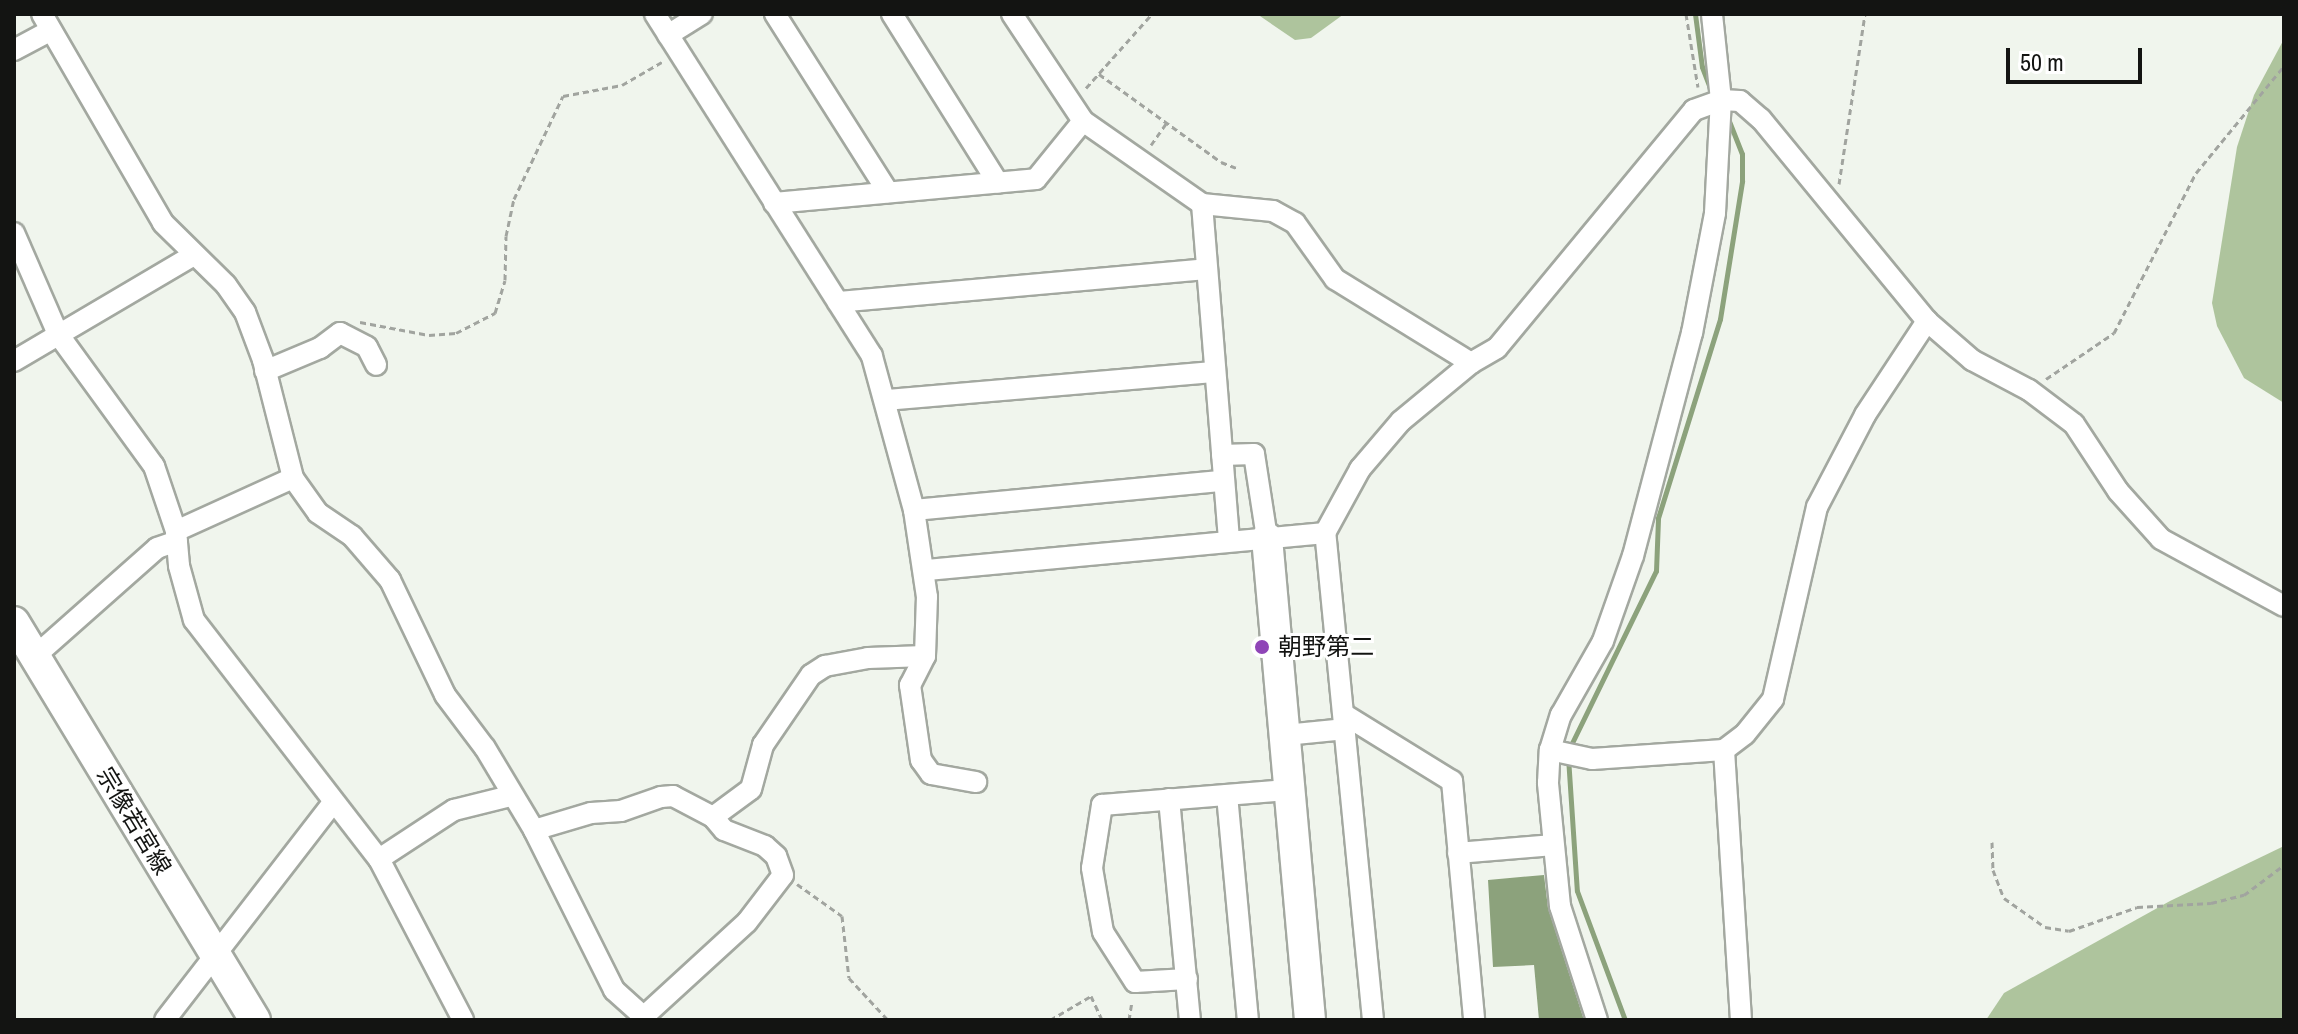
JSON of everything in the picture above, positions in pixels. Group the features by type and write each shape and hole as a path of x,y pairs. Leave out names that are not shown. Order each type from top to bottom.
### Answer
{"street":[{"path":"655,14 872,356 886,400 927,570 925,656 910,685 921,760 931,774 976,782"},
{"path":"674,44 702,14"},
{"path":"775,14 888,192"},
{"path":"892,14 998,183"},
{"path":"1012,14 1077,113 1140,161 1202,204 1273,211 1295,223 1335,279 1471,363"},
{"path":"1597,1020 1560,906 1553,845 1550,750 1561,715 1603,641 1641,527 1692,333 1712,228 1712,14"},
{"path":"14,50 45,23 163,223 192,256 226,285 245,312 265,371 293,478 318,513 352,536 390,580 445,695 485,748 510,796 534,830 614,990 641,1018 747,922 783,875 765,846 724,830 713,817 673,796 621,811 591,813 534,830"},
{"path":"1373,1020 1325,533 1360,469 1401,421 1471,363 1497,348 1694,110 1712,103 1740,101 1761,119 1834,202 1927,321 1972,360 2029,390 2074,424 2118,491 2161,539 2284,606"},
{"path":"774,203 1036,179 1077,113"},
{"path":"1202,204 1229,540"},
{"path":"14,233 58,334 154,466 176,536 194,620 332,804 379,859 463,1020"},
{"path":"14,361 192,256"},
{"path":"838,302 1205,269"},
{"path":"1550,750 1592,759 1724,750 1773,699 1817,507 1865,415 1927,321"},
{"path":"265,371 320,348 340,333 367,347 376,365"},
{"path":"886,400 1215,372"},
{"path":"1222,455 1254,454 1267,538 1310,1020"},
{"path":"34,657 157,548 293,478"},
{"path":"914,510 1223,481"},
{"path":"927,570 1325,533"},
{"name":"宗像若宮線","path":"14,622 255,1020"},
{"path":"713,817 751,789 763,745 811,675 825,666 868,658 925,656"},
{"path":"1285,735 1346,722 1452,781 1474,1020"},
{"path":"1724,750 1741,1020"},
{"path":"1187,979 1135,982 1103,932 1095,906 1092,868 1102,805 1290,790"},
{"path":"1227,795 1248,1020"},
{"path":"379,859 454,810 510,796"},
{"path":"1169,799 1190,1020"},
{"path":"165,1020 332,804"},
{"path":"1458,853 1553,845"}],"path":[{"path":"1077,113 1099,74 1152,14"},
{"path":"1686,14 1690,62 1712,103"},
{"path":"1834,202 1865,14"},
{"path":"340,333 362,321 429,335 482,323 495,313 502,295 514,199 563,96 622,85 674,44"},
{"path":"2029,390 2114,333 2196,173 2284,66"},
{"path":"1099,74 1221,162 1239,169"},
{"path":"1140,161 1167,122"},
{"path":"1992,842 1993,870 2004,898 2045,927 2069,931 2137,907 2211,903 2244,895 2284,865"},
{"path":"783,875 842,916 849,978 888,1020"},
{"path":"1050,1020 1091,996 1102,1020"}],"shaded area":[{"path":"1257,14 1344,14 1311,38 1295,40"},
{"path":"2284,39 2284,403 2244,378 2217,326 2212,303 2237,147 2254,95"},
{"path":"2284,846 2284,1020 1986,1020 2004,993 2170,901"},
{"path":"1544,875 1548,908 1584,1020 1539,1020 1534,965 1493,967 1488,880"}],"waterway":[{"path":"1695,14 1702,67 1711,91"},
{"path":"1570,747 1656,571 1658,518 1720,319 1742,181 1742,154 1727,116"},
{"path":"1568,757 1577,891 1625,1020"}],"place":[{"name":"朝野第二","path":"1262,647"}]}
